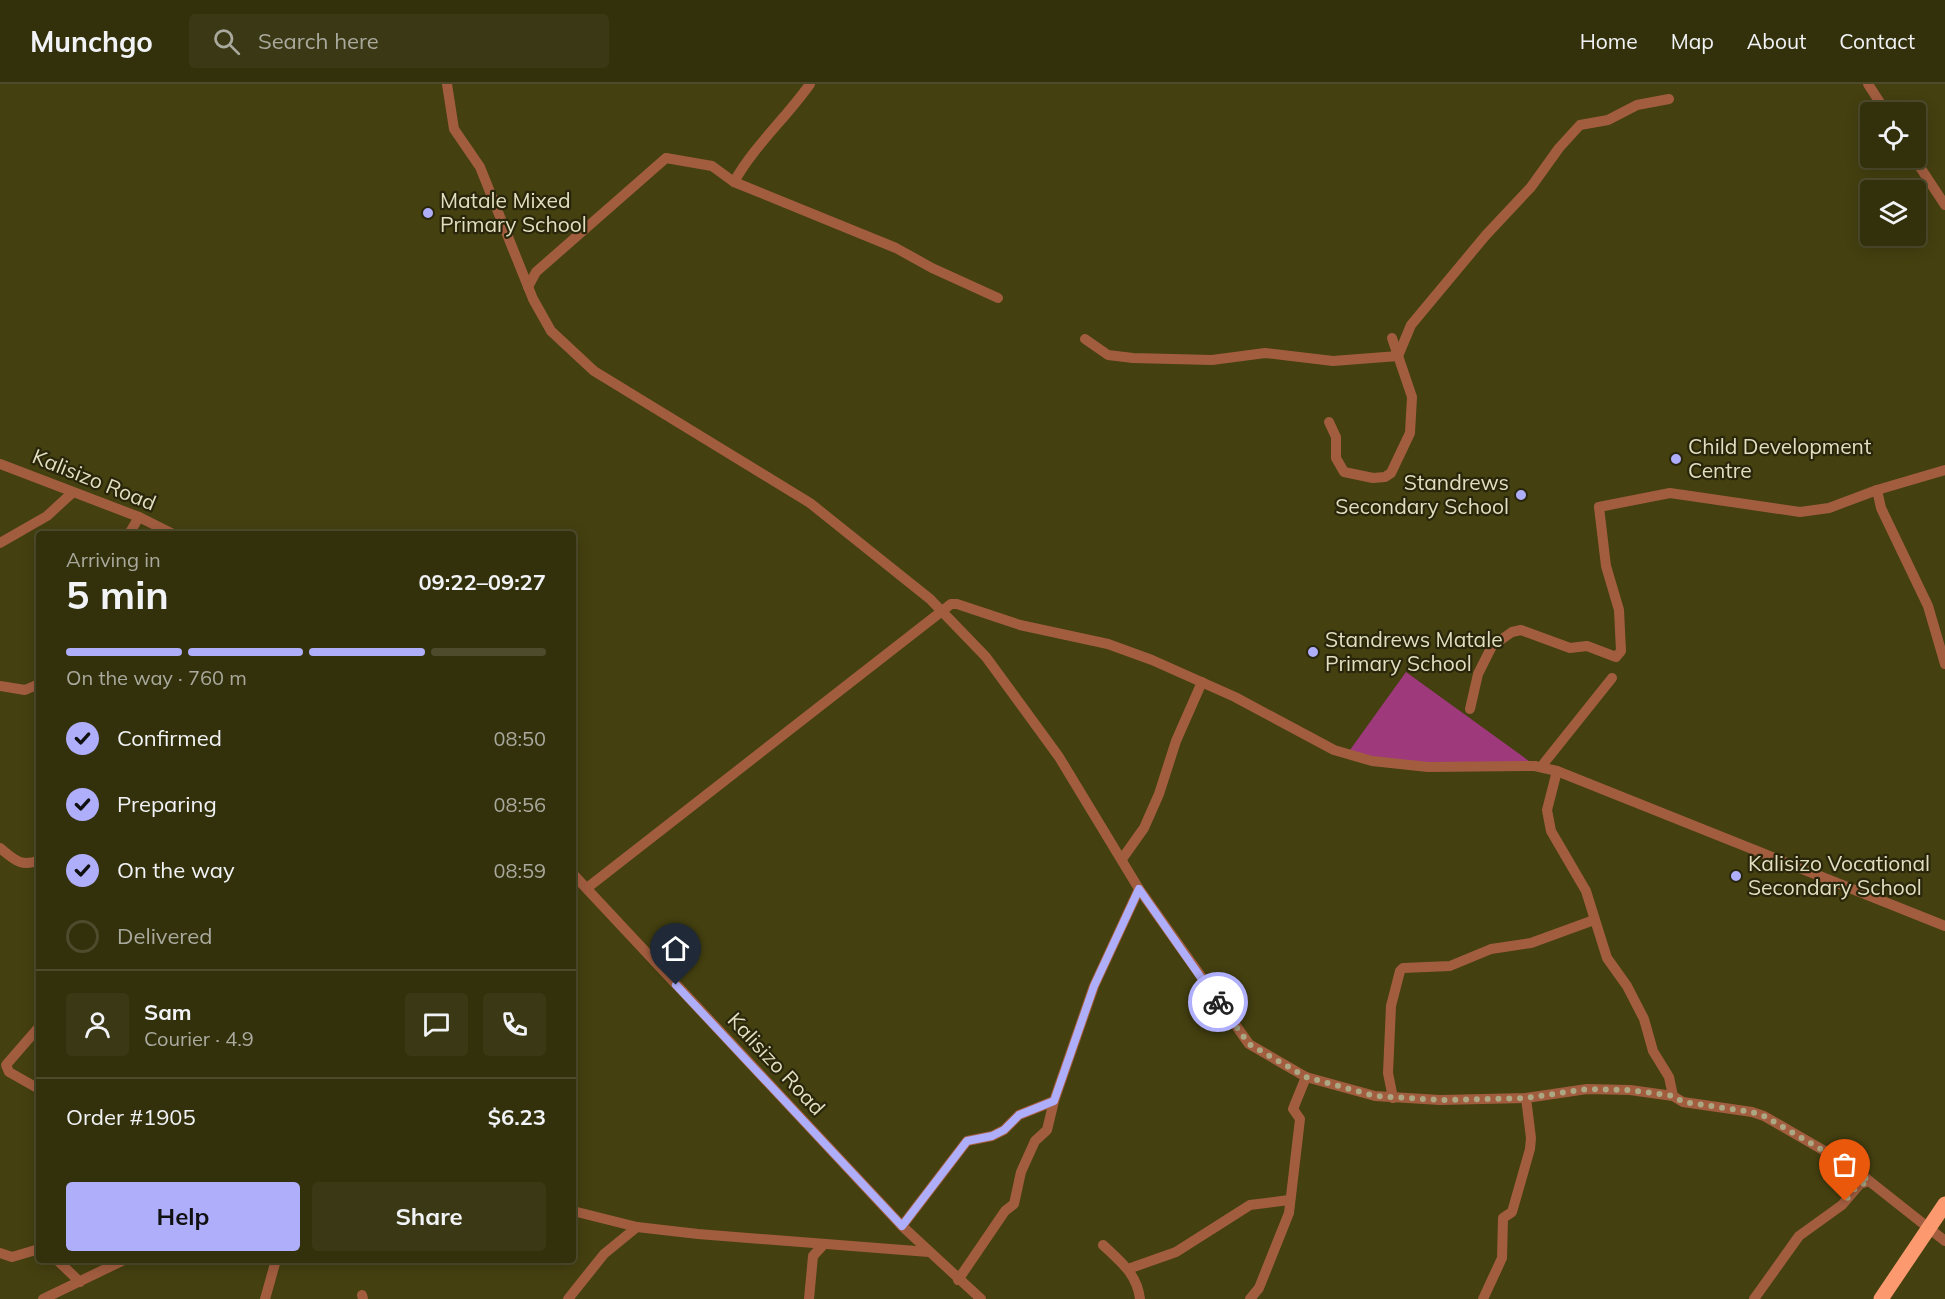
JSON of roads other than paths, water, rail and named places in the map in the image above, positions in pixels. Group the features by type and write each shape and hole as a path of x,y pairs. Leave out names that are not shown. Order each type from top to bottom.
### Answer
{"highway":[{"path":"1881,1299 1945,1204"}],"street":[{"path":"447,84 454,129 480,167 528,287 551,332 594,371 810,503 942,611 986,657 1059,757 1139,889 1249,1044 1306,1077 1363,1093 1393,1098 1526,1098 1587,1089 1630,1090 1673,1096 1683,1102 1752,1112 1764,1116 1848,1165 1945,1240"},
{"path":"734,182 743,166 794,107 810,84"},
{"path":"1868,84 1880,102"},
{"path":"1398,356 1411,325 1486,235 1531,187 1559,148 1580,125 1608,120 1637,105 1669,99"},
{"path":"528,287 536,272 573,242 666,158 712,165 734,182 896,248 932,268 998,298"},
{"path":"1921,168 1945,205"},
{"path":"1329,422 1336,437 1336,458 1344,472 1379,479 1391,473 1410,433 1412,419 1412,397 1392,338"},
{"path":"1085,339 1108,354 1133,358 1212,360 1265,353 1333,361 1398,356"},
{"name":"Kalisizo Road","path":"0,464 140,517 167,531"},
{"path":"1470,709 1478,674 1492,646 1512,632 1521,630 1570,648 1587,646 1616,657 1621,651 1619,609 1606,566 1599,507 1670,493 1800,512 1829,508 1877,489 1945,470"},
{"path":"1877,489 1881,508 1928,606 1945,664"},
{"path":"0,543 47,516 72,493"},
{"path":"131,531 140,517"},
{"path":"587,888 951,604 964,605 1020,625 1116,647 1202,682 1334,750 1372,761 1428,767 1535,766 1557,771 1945,926"},
{"path":"1544,763 1612,678"},
{"path":"1122,859 1144,828 1159,794 1176,741 1202,682"},
{"path":"0,686 25,690 36,685"},
{"path":"1557,771 1546,810 1547,821 1564,857 1586,891 1593,920 1607,958 1627,986 1644,1019 1653,1051 1669,1077 1673,1096"},
{"path":"0,848 21,864 27,865 36,861"},
{"name":"Kalisizo Road","path":"576,879 902,1226 981,1299"},
{"path":"958,1280 1005,1211 1014,1204 1021,1172 1035,1141 1047,1130 1054,1101 1094,986 1139,889"},
{"path":"1393,1098 1388,1074 1391,1006 1400,971 1403,968 1450,966 1491,949 1531,943 1593,920"},
{"path":"36,1030 6,1065 9,1072 36,1087"},
{"path":"1250,1299 1259,1288 1289,1213 1288,1200 1298,1154 1300,1119 1293,1109 1306,1077"},
{"path":"1484,1299 1502,1258 1503,1218 1512,1212 1530,1149 1531,1138 1526,1098"},
{"path":"902,1226 967,1141 992,1136 1004,1130 1019,1115 1054,1101"},
{"path":"1754,1299 1799,1236 1842,1205 1860,1184 1869,1181"},
{"path":"1128,1269 1176,1252 1250,1205 1288,1200"},
{"path":"576,1212 637,1227 929,1252"},
{"path":"568,1299 604,1254 637,1227"},
{"path":"809,1299 813,1256 824,1244"},
{"path":"1103,1245 1128,1269 1138,1285 1140,1299"},
{"path":"0,1253 12,1257 36,1249"},
{"path":"63,1263 80,1282"},
{"path":"43,1299 118,1263"},
{"path":"265,1299 275,1263"}],"place":[{"name":"Matale Mixed Primary School","path":"428,213"},
{"name":"Child Development Centre","path":"1676,459"},
{"name":"Standrews Secondary School","path":"1521,495"},
{"name":"Standrews Matale Primary School","path":"1313,652"},
{"name":"Kalisizo Vocational Secondary School","path":"1736,876"}]}
